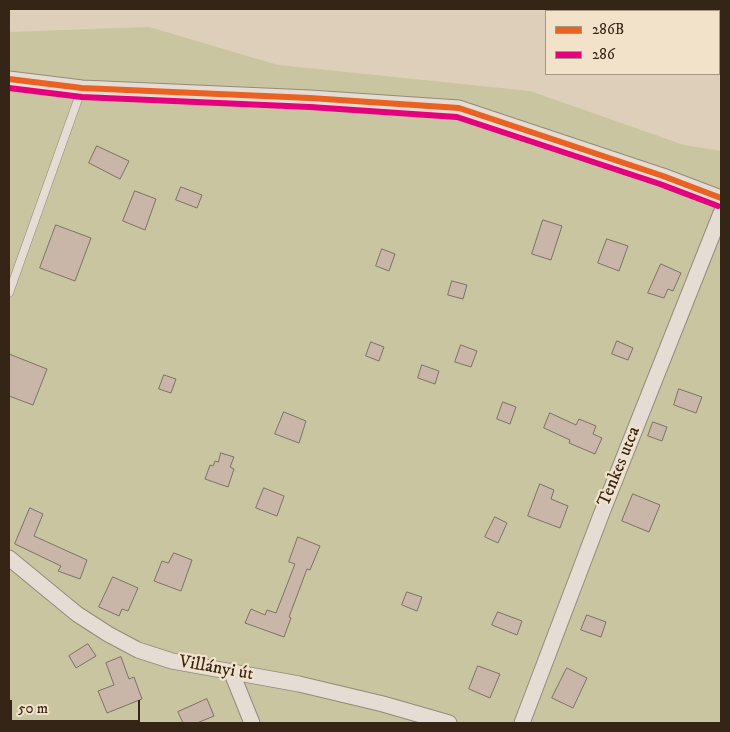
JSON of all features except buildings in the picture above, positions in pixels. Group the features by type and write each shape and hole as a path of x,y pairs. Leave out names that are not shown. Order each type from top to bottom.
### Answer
{"street":[{"path":"9,79 82,88 310,98 459,108 663,176 721,198"},
{"name":"Tenkes utca","path":"522,723 598,524 721,213"},
{"name":"Villányi út","path":"9,558 77,614 124,644 172,661 231,671 383,704 449,723"},
{"path":"231,671 252,723"}],"lane":[{"path":"9,292 82,88"}],"shaded area":[{"path":"149,27 278,65 530,91 684,145 721,151 721,723 9,723 9,32"}],"transit line":[{"name":"286B","path":"9,79 82,88 310,98 459,108 663,176 721,198"},
{"name":"286","path":"9,88 82,97 310,107 457,117 660,184 718,206"}]}
